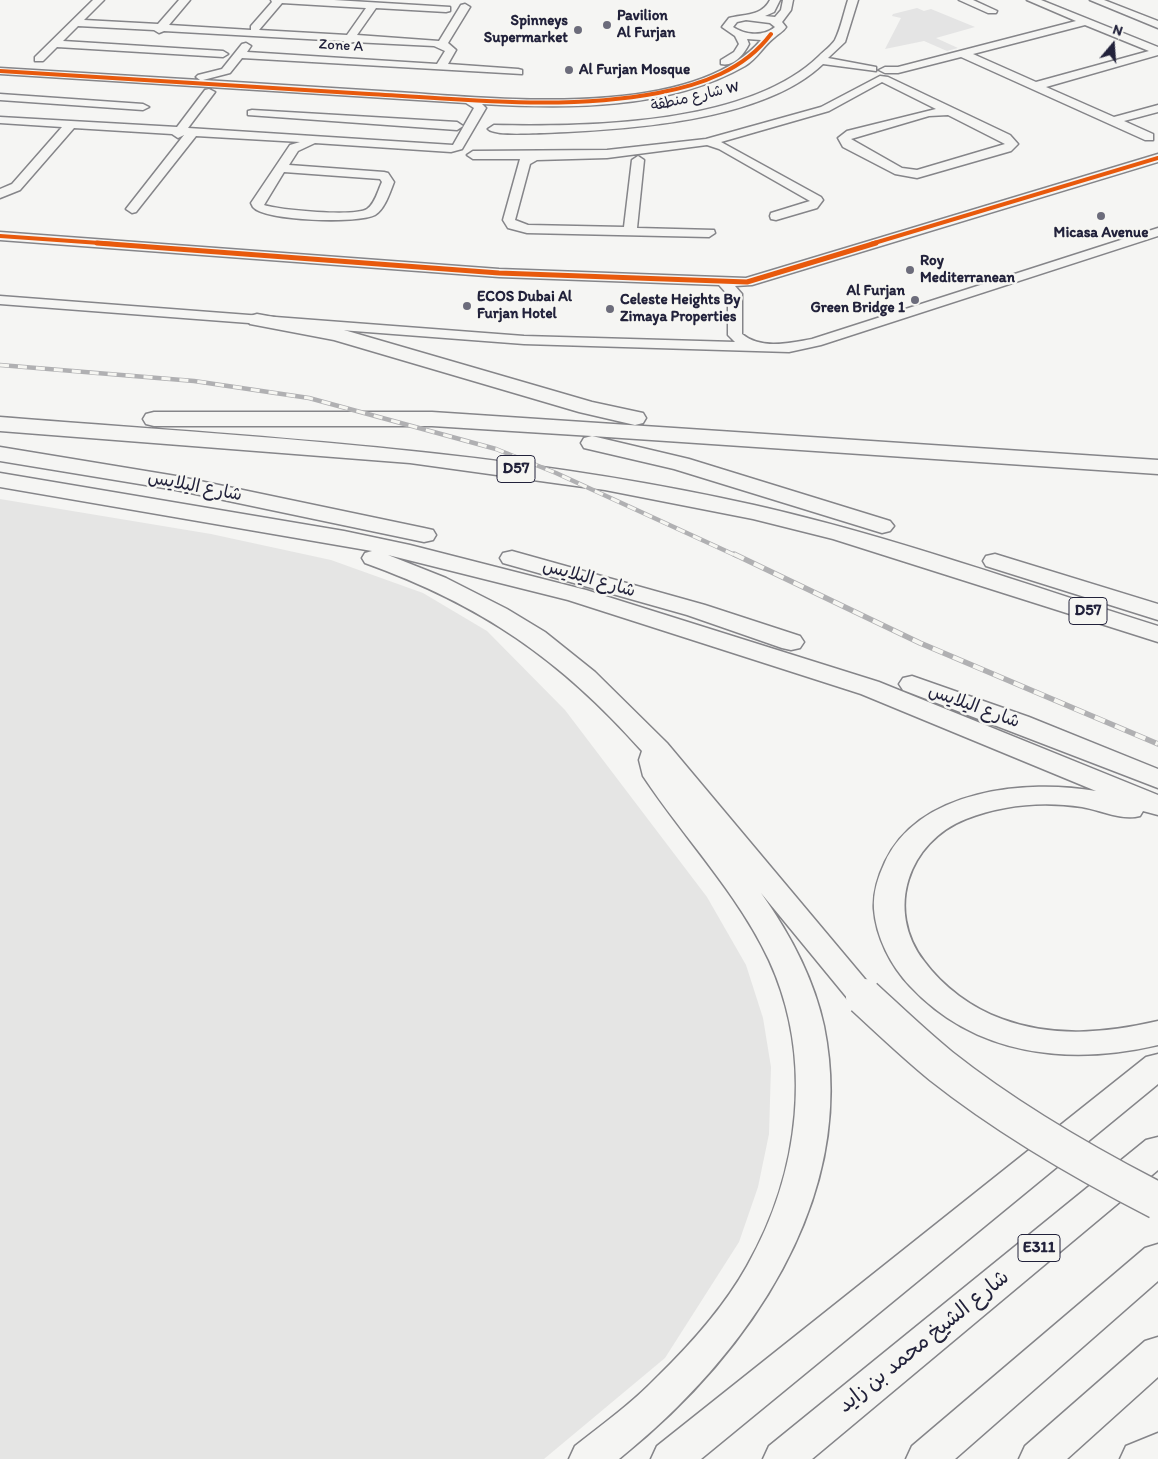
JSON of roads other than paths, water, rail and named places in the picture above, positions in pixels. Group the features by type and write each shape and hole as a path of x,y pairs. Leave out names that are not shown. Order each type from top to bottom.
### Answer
{"highway":[{"path":"257,320 337,334 610,413 762,440"},
{"path":"0,411 189,420 356,421 424,419 1158,467"},
{"path":"356,421 512,432 555,437 640,453 1158,612"},
{"name":"D57","path":"0,424 410,456 605,483 752,512 842,534 1158,634"},
{"name":"شارع اليلايس","path":"0,454 176,483 294,506 425,536 559,570 696,610 838,657 1019,723 1158,779"},
{"path":"0,480 217,516 410,552 577,595 812,669 928,710 1158,806"},
{"path":"217,516 377,559 478,603 537,639 597,688 657,749 864,997 950,1073 998,1109 1053,1145 1158,1202"},
{"path":"589,1459 679,1381 728,1324 739,1308 760,1276 786,1221 804,1170 813,1124 810,1038 797,989 759,912 657,776 653,760 657,749"},
{"path":"1158,819 1112,804 1074,796 1016,796 980,803 948,814 929,827 910,845 898,860 891,880 889,907 892,928 902,952 917,974 940,997 972,1018 1010,1034 1050,1042 1101,1044 1130,1041 1158,1033"},
{"path":"671,1459 1158,1066"},
{"name":"شارع الشيخ محمد بن زايد","path":"782,1459 1158,1150"},
{"path":"926,1459 1158,1259"},
{"path":"1039,1459 1158,1353"},
{"path":"1140,1459 1158,1451"}],"street":[{"path":"39,59 99,0"},
{"path":"148,50 160,31 185,0"},
{"path":"248,80 236,77 233,73 242,55 258,33 277,0 446,9"},
{"path":"754,17 770,10 775,0"},
{"path":"777,22 784,15 788,0"},
{"name":"شارع منطقة W","path":"494,129 536,134 646,123 735,105 779,89 797,80 824,61 846,30 854,0"},
{"path":"964,0 992,12"},
{"path":"1032,0 1158,52"},
{"path":"1095,0 1158,25"},
{"path":"347,61 351,42 374,5"},
{"path":"442,45 465,8"},
{"path":"0,64 248,80 506,102 597,100 685,86 741,64 755,53 771,34 781,27 777,22 754,17 739,18 727,24 729,30 739,34 771,34"},
{"path":"473,151 525,153 584,152 648,147 702,139 759,125 819,107 849,93 878,75 1086,22"},
{"path":"76,24 160,31 258,33 351,42 442,45 451,50 441,67"},
{"path":"0,71 527,97 579,96 618,93 673,82 720,66 742,50 744,44 739,34"},
{"path":"54,44 223,54"},
{"path":"1035,86 1158,52"},
{"path":"961,54 1149,137"},
{"path":"201,77 222,73 242,55"},
{"name":"Zone A","path":"242,55 518,72"},
{"path":"824,61 878,75 930,108 950,111 1006,138 1011,142 1011,145 922,173 910,173 899,171 847,144 844,140 851,134 930,108"},
{"path":"294,141 384,145 402,143 525,158 629,152 707,142 724,142 825,109 878,75"},
{"path":"0,92 13,80"},
{"path":"132,209 185,134 210,92"},
{"path":"0,97 143,107"},
{"path":"452,149 480,108 477,104 464,99"},
{"path":"473,151 471,143 488,109 506,102"},
{"path":"0,194 16,187 87,103"},
{"path":"735,105 757,113"},
{"path":"1114,121 1158,108"},
{"path":"252,112 405,124 457,126"},
{"path":"282,168 380,175 387,178 388,182 374,210 360,216 271,211 259,207 257,202 282,168 306,117"},
{"path":"0,122 70,124 185,134 452,149"},
{"path":"646,123 661,140"},
{"path":"402,143 405,124"},
{"path":"724,142 817,198 813,205 776,216"},
{"path":"525,158 509,220 513,225 527,229 709,233"},
{"path":"0,236 492,273 747,282 1158,158"},
{"path":"630,231 638,160"},
{"path":"0,300 524,340 789,348 816,342 1158,232"},
{"path":"724,282 735,294 735,335 743,342 756,348"},
{"path":"735,294 747,282"},
{"path":"711,347 735,335"}],"railway":[{"path":"0,365 194,381 309,398 496,449 556,473 737,556"},
{"path":"734,554 920,643 1158,744"}],"place":[{"name":"Pavilion Al Furjan","path":"607,25"},
{"name":"Spinneys Supermarket","path":"578,30"},
{"name":"Al Furjan Mosque","path":"569,70"},
{"name":"Micasa Avenue","path":"1101,216"},
{"name":"Roy Mediterranean","path":"910,270"},
{"name":"Al Furjan Green Bridge 1","path":"915,300"},
{"name":"ECOS Dubai Al Furjan Hotel","path":"467,306"},
{"name":"Celeste Heights By Zimaya Properties","path":"610,309"}]}
